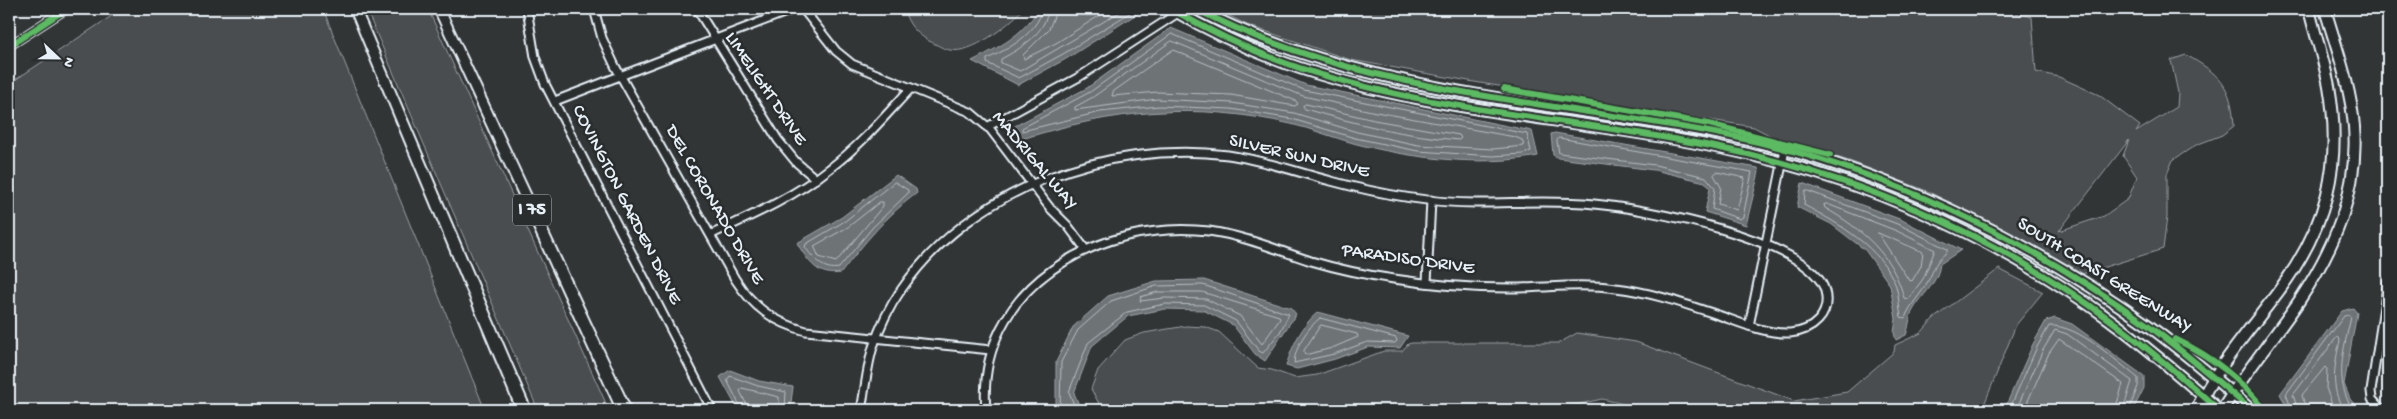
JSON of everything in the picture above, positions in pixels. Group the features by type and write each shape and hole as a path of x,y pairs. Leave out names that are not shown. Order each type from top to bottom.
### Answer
{"highway":[{"path":"356,9 524,410"},
{"name":"I 75","path":"439,9 624,410"}],"street":[{"path":"9,46 66,9"},
{"name":"COVINGTON GARDEN DRIVE","path":"528,9 535,57 545,84 556,101 579,153 712,410"},
{"name":"DEL CORONADO DRIVE","path":"594,9 603,40 619,75 712,234 739,285 755,306 769,317 787,326 806,331 991,350"},
{"name":"LIMELIGHT DRIVE","path":"696,9 713,39 786,150 805,172 816,179"},
{"path":"556,101 619,75 794,9"},
{"name":"MADRIGAL WAY","path":"803,9 836,52 852,64 970,112 987,127 1030,183 1086,250"},
{"path":"1196,9 1271,44 1343,68 1406,82 1718,133 1846,168 1900,187 1964,215 2018,242 2125,309 2232,393 2250,410"},
{"path":"2196,410 2212,377 2290,278 2308,248 2327,206 2335,165 2335,123 2329,86 2309,9"},
{"path":"987,127 1078,77 1178,10 1216,34 1268,58 1369,88 1708,145 1783,162 1853,184 1934,217 2018,261 2105,314 2221,410 2317,275 2346,213 2354,171 2354,129 2348,89 2324,9"},
{"path":"712,234 757,214 816,179 843,158 911,88"},
{"path":"1749,326 1785,150"},
{"name":"SILVER SUN DRIVE","path":"861,410 866,371 877,337 902,288 942,242 967,221 1030,183 1073,167 1108,158 1143,153 1194,153 1252,159 1365,190 1431,200 1492,204 1596,204 1673,217 1766,245"},
{"path":"1427,283 1431,200"},
{"name":"PARADISO DRIVE","path":"986,410 983,392 985,371 991,350 1000,329 1024,292 1061,262 1102,242 1135,233 1165,230 1212,231 1251,240 1319,263 1382,277 1427,283 1511,288 1586,286 1619,288 1664,298 1769,331 1798,332 1818,322 1824,313 1826,302 1825,288 1818,276 1794,256 1766,245"},
{"path":"2382,410 2372,399 2371,391 2388,281"}],"shaded area":[{"path":"122,9 323,9 485,410 9,410 9,84"},
{"path":"366,9 428,9 609,410 538,410"},
{"path":"909,9 1022,10 989,38 968,48 950,50 942,48 918,33 906,16"},
{"path":"1216,9 1998,9 2032,17 2036,72 2059,77 2099,95 2140,126 2136,132 2177,107 2178,93 2171,60 2186,55 2208,68 2222,83 2230,101 2234,126 2222,135 2196,145 2173,160 2167,174 2167,217 2163,249 2082,274 2064,266 2017,237 1927,191 1852,162 1771,136 1754,127 1480,83 1351,60 1247,25","holes":["2129,140 2123,156 2137,177 2128,199 2104,216 2059,231"]},
{"path":"1999,269 2043,292 2016,325 1982,410 1649,410 1602,399 1552,410 1326,410 1295,403 1266,410 1105,410 1102,409 1091,389 1098,370 1125,340 1144,333 1186,326 1205,327 1219,332 1258,368 1272,370 1295,378 1317,375 1384,351 1402,351 1408,344 1412,343 1559,343 1577,333 1636,342 1794,401 1847,392 1894,352 1895,345 1921,333 1933,319"}],"water":[{"path":"1039,9 1143,10 1066,59 1018,85 972,61 1017,34"},
{"path":"1171,28 1306,85 1532,131 1538,156 1492,161 1421,157 1353,143 1299,126 1256,117 1188,111 1155,112 1089,121 1022,139 1011,133 1015,126 1087,88"},
{"path":"1555,133 1758,168 1759,172 1746,225 1705,212 1710,188 1705,182 1654,170 1558,158 1553,155 1551,134"},
{"path":"896,175 916,189 917,193 876,230 841,273 826,273 814,266 797,243 842,217"},
{"path":"1802,183 1902,220 1961,250 1940,264 1936,278 1912,312 1906,335 1896,340 1894,333 1896,319 1890,285 1865,250 1831,224 1797,207"},
{"path":"1204,280 1291,308 1296,314 1265,361 1255,354 1233,325 1203,310 1165,309 1128,316 1092,346 1074,393 1081,410 1056,410 1056,362 1073,327 1108,296 1156,281"},
{"path":"2353,308 2357,313 2344,384 2350,399 2359,410 2289,410 2280,394 2342,311"},
{"path":"1318,312 1408,336 1400,348 1368,347 1335,359 1297,369 1286,366 1298,336"},
{"path":"2055,318 2072,324 2144,376 2144,388 2133,410 2004,410 2033,344 2046,321"},
{"path":"730,370 759,381 793,387 790,410 738,410 720,377"}],"cycle path":[{"path":"9,46 66,9"},
{"path":"1171,9 1208,30 1247,48 1326,76 1449,103 1707,145 1778,161 1848,182 1916,209 1982,241 2046,277 2107,317 2165,362 2219,410"},
{"name":"SOUTH COAST GREENWAY","path":"1196,9 1230,27 1266,42 1340,66 1455,90 1725,135 1778,148 1860,174 1922,198 1981,225 2039,255 2095,289 2149,327 2201,367 2251,410"},
{"path":"1504,89 1628,108 1709,124 1790,143 1830,155"},
{"name":"SOUTH COAST GREENWAY","path":"2175,339 2203,352 2245,385 2265,410"}]}
